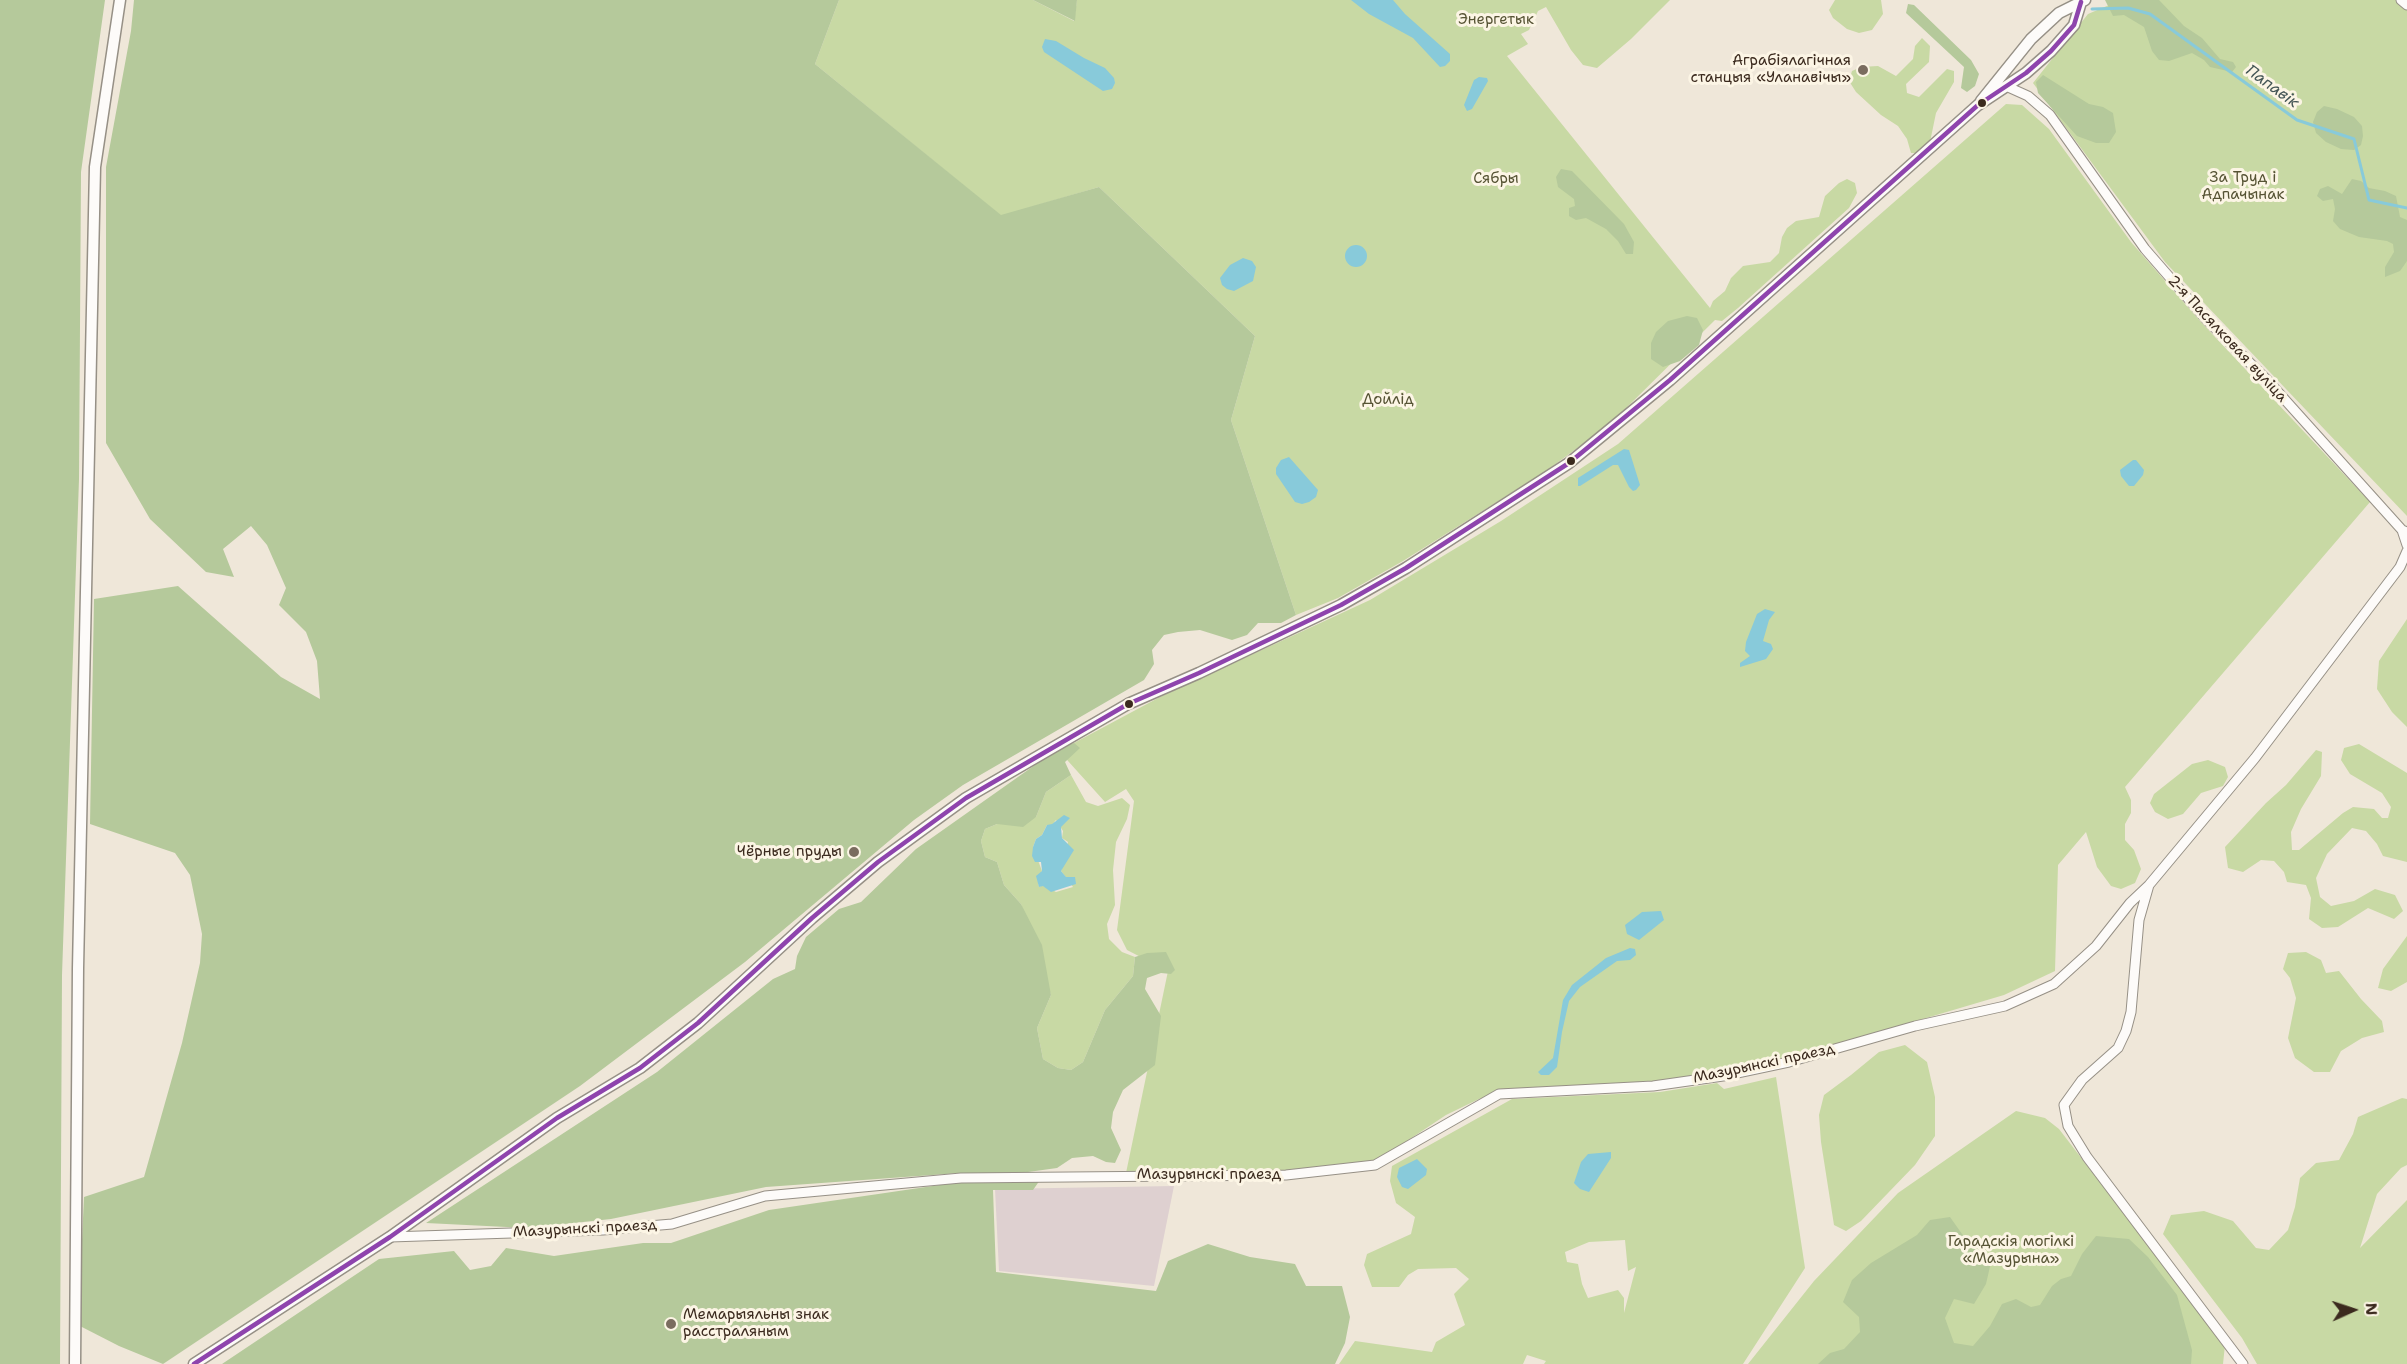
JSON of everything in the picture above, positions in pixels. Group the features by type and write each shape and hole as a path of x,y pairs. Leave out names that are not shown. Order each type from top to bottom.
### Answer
{"street":[{"path":"75,1364 78,968 95,167 120,0"},
{"path":"2401,0 2407,5"},
{"path":"194,1364 390,1237 557,1118 640,1068 690,1030 812,918 878,862 966,798 1128,704 1341,606 1406,568 1569,463 1670,380 1978,105 2031,39 2059,13 2083,1"},
{"path":"1978,105 2008,87 2051,51 2074,25 2083,1"},
{"name":"2-я Пасялковая вуліца","path":"2008,87 2028,96 2050,115 2115,208 2161,268 2205,318 2269,382 2404,531"},
{"path":"2404,531 2407,545"},
{"path":"2243,1364 2087,1156 2068,1126 2064,1105 2082,1080 2118,1048 2126,1031 2131,1012 2139,920 2150,885 2254,758 2404,564 2407,551"},
{"name":"Мазурынскі праезд","path":"390,1237 603,1230 672,1224 765,1196 961,1178 1286,1175 1375,1165 1499,1094 1653,1086 1723,1076 1789,1062 1907,1028 2005,1005 2054,984 2096,946 2130,903 2150,885"}],"shaded area":[{"path":"1174,1186 1154,1286 999,1271 995,1189"}],"green space":[{"path":"0,0 105,0 81,172 79,479 62,975 60,1364 0,1364"},
{"path":"134,0 839,0 815,64 1001,215 1099,187 1255,336 1231,420 1296,615 1281,623 1258,623 1247,635 1232,640 1200,630 1164,635 1152,650 1154,664 1144,680 963,785 914,820 745,962 580,1086 163,1364 119,1346 78,1325 84,1197 144,1177 182,1043 200,963 202,934 190,875 175,853 90,824 94,599 178,586 281,677 320,699 317,661 306,632 279,605 286,588 267,545 251,526 223,549 234,577 206,572 150,519 106,443 106,167 131,31"},
{"name":"Дойлід","path":"839,0 1033,0 1074,21 1077,0 1670,0 1631,39 1597,68 1583,65 1571,50 1546,7 1538,11 1529,30 1521,34 1528,44 1507,56 1710,308 1713,301 1725,291 1731,278 1743,266 1770,262 1779,253 1782,237 1787,228 1796,221 1819,217 1825,196 1839,183 1847,179 1855,183 1857,193 1849,208 1738,308 1722,321 1715,320 1610,424 1546,471 1403,561 1338,598 1296,615 1231,420 1255,336 1099,187 1001,216 815,64"},
{"path":"1033,0 1077,0 1075,21"},
{"path":"1835,0 1881,0 1883,14 1872,30 1859,33 1847,29 1833,18 1829,10"},
{"path":"2105,0 2159,0 2184,26 2202,38 2220,59 2233,62 2236,67 2232,72 2210,67 2204,60 2192,53 2169,61 2159,60 2152,51 2144,27 2124,15 2113,16"},
{"name":"За Труд і Адпачынак","path":"2121,0 2407,0 2407,516 2165,262 2033,83 2088,14"},
{"path":"1908,4 1914,5 1971,60 1979,74 1975,86 1967,92 1961,88 1964,67 1906,13"},
{"path":"1922,38 1930,46 1929,62 1906,84 1907,93 1919,97 1947,69 1954,71 1954,82 1936,113 1930,142 1919,153 1911,153 1907,139 1898,126 1881,115 1856,92 1849,81 1852,71 1861,67 1878,66 1896,76 1913,59 1915,46"},
{"path":"2043,75 2089,104 2103,107 2113,113 2116,132 2109,143 2096,143 2077,136 2038,93 2036,82"},
{"path":"2006,104 2022,105 2049,129 2131,242 2201,322 2370,502 2125,787 2131,800 2131,813 2125,824 2125,840 2134,850 2141,869 2135,883 2121,889 2111,886 2097,867 2086,832 2058,865 2055,971 2004,995 1835,1045 1721,1073 1652,1083 1499,1092 1446,1115 1374,1163 1285,1173 1126,1173 1168,971 1127,950 1117,930 1134,801 1126,789 1105,802 1059,751 1160,697 1370,600 1501,521 1618,444"},
{"path":"2324,106 2354,117 2362,126 2361,145 2354,150 2341,149 2326,142 2316,133 2313,122 2317,112"},
{"path":"1561,169 1572,171 1624,224 1634,242 1633,254 1626,254 1618,241 1606,229 1586,218 1576,220 1569,216 1569,208 1575,206 1574,199 1558,187 1556,177"},
{"path":"2352,179 2361,181 2369,188 2396,196 2400,217 2407,220 2407,261 2400,271 2385,277 2385,267 2394,252 2393,244 2359,237 2340,229 2333,221 2335,209 2333,199 2323,201 2317,196 2320,189 2328,186 2342,194"},
{"path":"1687,316 1697,318 1703,330 1699,345 1680,361 1663,367 1651,359 1651,343 1656,332 1668,321"},
{"path":"2407,619 2407,727 2392,712 2377,689 2379,661"},
{"path":"1074,743 1080,748 1065,762 1071,775 1046,792 1036,817 1023,827 997,824 985,829 981,841 985,857 997,862 1004,885 1021,904 1042,945 1051,995 1037,1028 1043,1059 1058,1068 1071,1070 1083,1062 1105,1010 1133,976 1135,957 1147,953 1166,952 1175,970 1171,974 1161,973 1147,978 1145,989 1161,1016 1155,1065 1123,1090 1113,1112 1111,1128 1121,1150 1115,1163 1093,1156 1072,1158 1057,1168 1021,1173 960,1173 766,1187 611,1219 527,1228 426,1223 657,1072 773,979 795,969 797,956 806,937 839,909 861,902 916,849 1059,748"},
{"path":"2359,744 2407,773 2407,862 2383,856 2366,831 2352,828 2327,854 2316,878 2320,897 2331,906 2354,901 2375,889 2395,895 2403,911 2394,919 2368,908 2338,927 2322,928 2309,919 2311,898 2306,885 2287,882 2284,872 2274,861 2261,860 2243,872 2228,868 2225,847 2286,785 2316,750 2322,752 2321,776 2301,809 2291,832 2292,850 2299,850 2353,807 2374,809 2382,818 2388,818 2391,807 2382,793 2350,774 2341,760 2344,748"},
{"path":"2208,760 2225,767 2228,777 2223,786 2201,793 2183,814 2168,819 2155,812 2150,803 2154,794 2192,764"},
{"path":"1071,775 1086,802 1098,806 1122,798 1130,805 1127,819 1116,842 1113,870 1115,905 1107,924 1109,939 1122,952 1135,957 1133,976 1105,1010 1083,1062 1071,1070 1058,1068 1043,1059 1037,1028 1051,995 1021,904 1004,885 997,862 985,857 981,841 985,829 997,824 1036,817 1046,792","holes":["1056,820 1063,831 1062,838 1068,842 1061,871 1073,887 1056,892 1043,885 1039,887 1038,880 1042,871 1033,847 1047,825 1052,825"]},
{"path":"2407,936 2407,982 2391,991 2378,988 2383,969"},
{"path":"2306,952 2321,960 2326,973 2339,971 2382,1021 2384,1032 2362,1038 2341,1051 2330,1072 2314,1072 2295,1058 2288,1038 2296,998 2290,978 2283,969 2288,953"},
{"path":"1905,1045 1927,1062 1935,1097 1935,1136 1915,1165 1861,1221 1846,1231 1834,1225 1821,1142 1819,1115 1824,1095 1879,1052"},
{"path":"1776,1077 1805,1268 1743,1364 1544,1364 1546,1361 1527,1355 1523,1364 1339,1364 1355,1341 1432,1352 1436,1342 1465,1325 1454,1294 1469,1279 1456,1268 1418,1269 1408,1275 1399,1287 1372,1287 1364,1265 1367,1254 1411,1234 1415,1217 1396,1203 1390,1181 1392,1166 1512,1099 1660,1092 1717,1083 1724,1089","holes":["1625,1240 1628,1271 1636,1267 1624,1313 1624,1298 1618,1290 1588,1298 1582,1284 1578,1264 1567,1262 1565,1252 1589,1242"]},
{"path":"2402,1098 2407,1099 2407,1165 2401,1168 2377,1194 2360,1248 2407,1200 2407,1364 2257,1364 2242,1338 2163,1234 2171,1215 2204,1211 2233,1221 2256,1248 2269,1250 2288,1230 2300,1178 2316,1163 2339,1160 2353,1134 2358,1117"},
{"name":"Гарадскія могілкі «Мазурына»","path":"2016,1111 2045,1118 2059,1129 2225,1345 2223,1364 1748,1364 1814,1281 1898,1193"},
{"path":"1040,1180 1033,1190 993,1190 996,1272 1156,1291 1168,1261 1208,1244 1250,1257 1295,1264 1306,1286 1342,1286 1350,1317 1345,1343 1335,1364 222,1364 379,1259 454,1251 470,1270 491,1266 506,1248 554,1256 643,1243 671,1243 769,1210 960,1182"},
{"path":"1950,1217 1962,1234 1983,1257 1991,1262 1986,1284 1974,1304 1954,1299 1945,1318 1954,1343 1973,1346 1990,1326 2002,1304 2016,1299 2031,1307 2040,1305 2052,1286 2061,1279 2071,1276 2082,1254 2096,1236 2129,1239 2148,1257 2177,1295 2192,1350 2191,1364 1818,1364 1830,1353 1844,1349 1860,1332 1859,1317 1843,1302 1852,1280 1871,1263 1917,1235 1930,1220"}],"water":[{"path":"1351,0 1393,0 1405,14 1450,54 1450,61 1440,67 1413,38 1369,14"},
{"path":"1045,39 1056,41 1105,68 1114,78 1115,83 1112,89 1103,91 1044,52 1042,47"},
{"path":"1479,77 1487,78 1488,81 1472,109 1467,111 1464,105 1474,80"},
{"path":"1356,245 1366,252 1367,256 1360,266 1356,267 1346,260 1345,256 1352,246"},
{"path":"1243,258 1252,261 1256,267 1253,281 1234,291 1227,289 1222,285 1220,278 1230,265"},
{"path":"1624,449 1629,450 1640,485 1636,490 1633,491 1629,487 1618,465 1613,465 1578,486 1578,478"},
{"path":"1289,457 1318,490 1316,497 1309,502 1302,504 1295,502 1276,474 1276,468 1281,460"},
{"path":"2136,460 2144,470 2143,475 2134,486 2129,486 2121,476 2120,470"},
{"path":"1765,609 1775,612 1769,620 1763,641 1771,644 1773,649 1766,659 1740,667 1740,663 1750,656 1745,651 1746,642 1757,614"},
{"path":"1064,815 1070,818 1061,827 1062,838 1074,850 1061,871 1066,877 1075,877 1076,884 1051,892 1043,886 1039,887 1036,876 1042,871 1041,862 1035,862 1032,856 1033,847 1047,825"},
{"path":"1661,911 1664,920 1639,940 1627,934 1625,925 1642,912"},
{"path":"1630,948 1635,949 1636,955 1630,960 1617,961 1580,987 1569,1001 1557,1067 1549,1075 1541,1075 1538,1072 1553,1058 1563,1000 1572,985 1606,958"},
{"path":"1611,1152 1611,1158 1589,1192 1580,1189 1574,1183 1581,1162 1588,1154"},
{"path":"1417,1159 1427,1169 1426,1175 1408,1189 1402,1187 1397,1177 1399,1168"}],"waterway":[{"name":"Папавік","path":"2092,9 2128,8 2150,14 2297,120 2354,139 2369,200 2407,208"}],"transit line":[{"path":"194,1364 390,1237 557,1118 640,1068 698,1023 812,918 878,862 966,798 1128,704 1199,673 1341,605 1406,568 1569,463 1670,380 1978,105 2026,73 2051,51 2074,25 2081,2"}],"place":[{"name":"Аграбіялагічная станцыя «Уланавічы»","path":"1863,70"},
{"name":"Чёрные пруды","path":"854,852"},
{"name":"Мемарыяльны знак расстраляным","path":"671,1324"}],"park label":[{"name":"Энергетык","path":"1496,20"},
{"name":"Сябры","path":"1496,179"}]}
